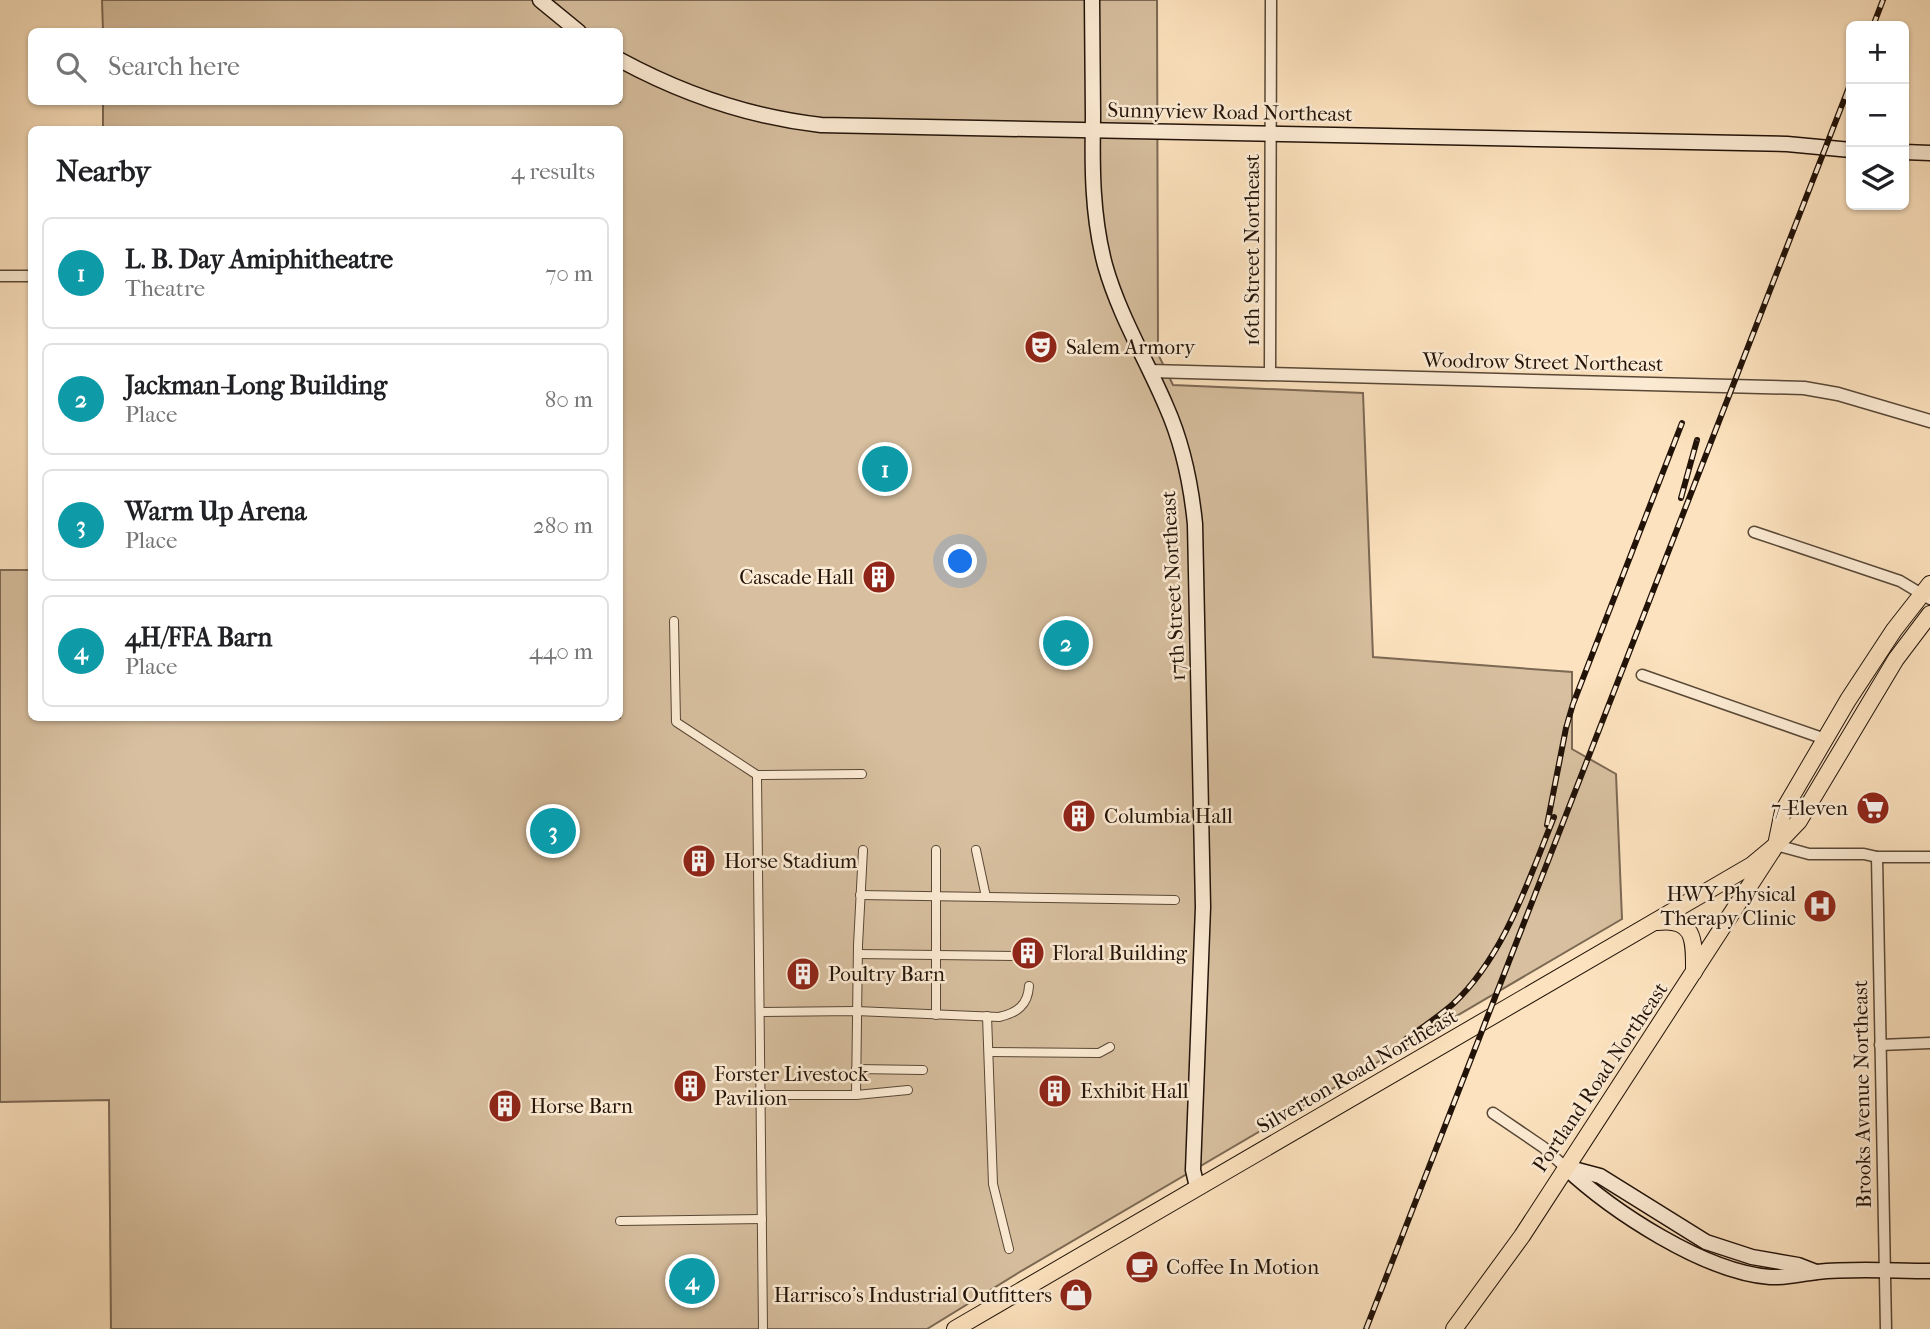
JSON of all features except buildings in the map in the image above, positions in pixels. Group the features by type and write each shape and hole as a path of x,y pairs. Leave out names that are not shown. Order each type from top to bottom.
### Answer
{"main road":[{"path":"540,0 574,28"},
{"name":"17th Street Northeast","path":"1092,0 1093,201 1104,262 1128,329 1150,371 1178,437 1192,492 1195,524 1203,907 1193,1170 1197,1187"},
{"name":"Sunnyview Road Northeast","path":"623,62 662,82 707,100 794,122 875,127 1787,144 1846,150"},
{"path":"1909,152 1930,153"},
{"path":"1776,845 1783,811 1825,739 1872,662 1927,592"},
{"path":"1776,845 1799,821 1896,659 1930,614"},
{"name":"Silverton Road Northeast","path":"955,1329 1741,872 1776,845"},
{"name":"Portland Road Northeast","path":"1454,1329 1522,1236 1776,845"},
{"path":"1653,922 1680,922 1687,929 1694,945 1694,972"},
{"path":"1565,1167 1591,1192 1682,1248 1732,1269 1767,1276 1799,1277 1816,1272 1930,1271"}],"street":[{"name":"16th Street Northeast","path":"1270,374 1271,0"},
{"path":"0,276 28,276"},
{"name":"Woodrow Street Northeast","path":"1150,371 1804,388 1838,394 1930,422"},
{"path":"1754,532 1927,592"},
{"path":"674,621 677,722 757,775 862,774"},
{"path":"1642,676 1825,739"},
{"path":"757,775 763,1329"},
{"path":"1776,845 1810,854 1930,857"},
{"path":"856,1095 856,1011 863,850"},
{"path":"936,850 936,1015"},
{"path":"976,850 986,897"},
{"name":"Brooks Avenue Northeast","path":"1877,857 1886,1329"},
{"path":"860,895 1175,900"},
{"path":"858,954 1015,956"},
{"path":"760,1012 856,1011 987,1016 1010,1014 1027,1001 1029,986"},
{"path":"987,1016 993,1184 1009,1249"},
{"path":"1880,1045 1930,1043"},
{"path":"989,1052 1099,1052 1110,1047"},
{"path":"856,1069 923,1070"},
{"path":"761,1095 856,1095 908,1090"},
{"path":"1493,1113 1543,1147 1565,1167"},
{"path":"620,1221 762,1219"}],"shaded area":[{"path":"102,0 1157,0 1158,354 1173,385 1363,393 1373,657 1572,672 1572,749 1616,774 1622,919 927,1329 111,1329 109,1100 0,1102 0,570 28,570 28,721 623,721 623,126 103,126 103,105 623,105 623,28 103,28"}],"railway":[{"path":"1875,21 1883,0"},
{"path":"1366,1329 1850,84"},
{"path":"1547,825 1573,704 1682,423"},
{"path":"1681,498 1697,440"},
{"path":"1406,1039 1453,1004 1487,963 1513,916 1554,817"}],"place":[{"name":"Salem Armory","path":"1041,347"},
{"name":"L. B. Day Amiphitheatre","path":"885,469"},
{"name":"Cascade Hall","path":"879,577"},
{"name":"Jackman-Long Building","path":"1066,643"},
{"name":"7-Eleven","path":"1873,808"},
{"name":"Columbia Hall","path":"1079,816"},
{"name":"Warm Up Arena","path":"553,831"},
{"name":"Horse Stadium","path":"699,861"},
{"name":"HWY Physical Therapy Clinic","path":"1820,906"},
{"name":"Floral Building","path":"1028,953"},
{"name":"Poultry Barn","path":"803,974"},
{"name":"Forster Livestock Pavilion","path":"690,1086"},
{"name":"Exhibit Hall","path":"1055,1091"},
{"name":"Horse Barn","path":"505,1106"},
{"name":"Coffee In Motion","path":"1142,1267"},
{"name":"4H/FFA Barn","path":"692,1281"},
{"name":"Harrisco's Industrial Outfitters","path":"1076,1295"}]}
